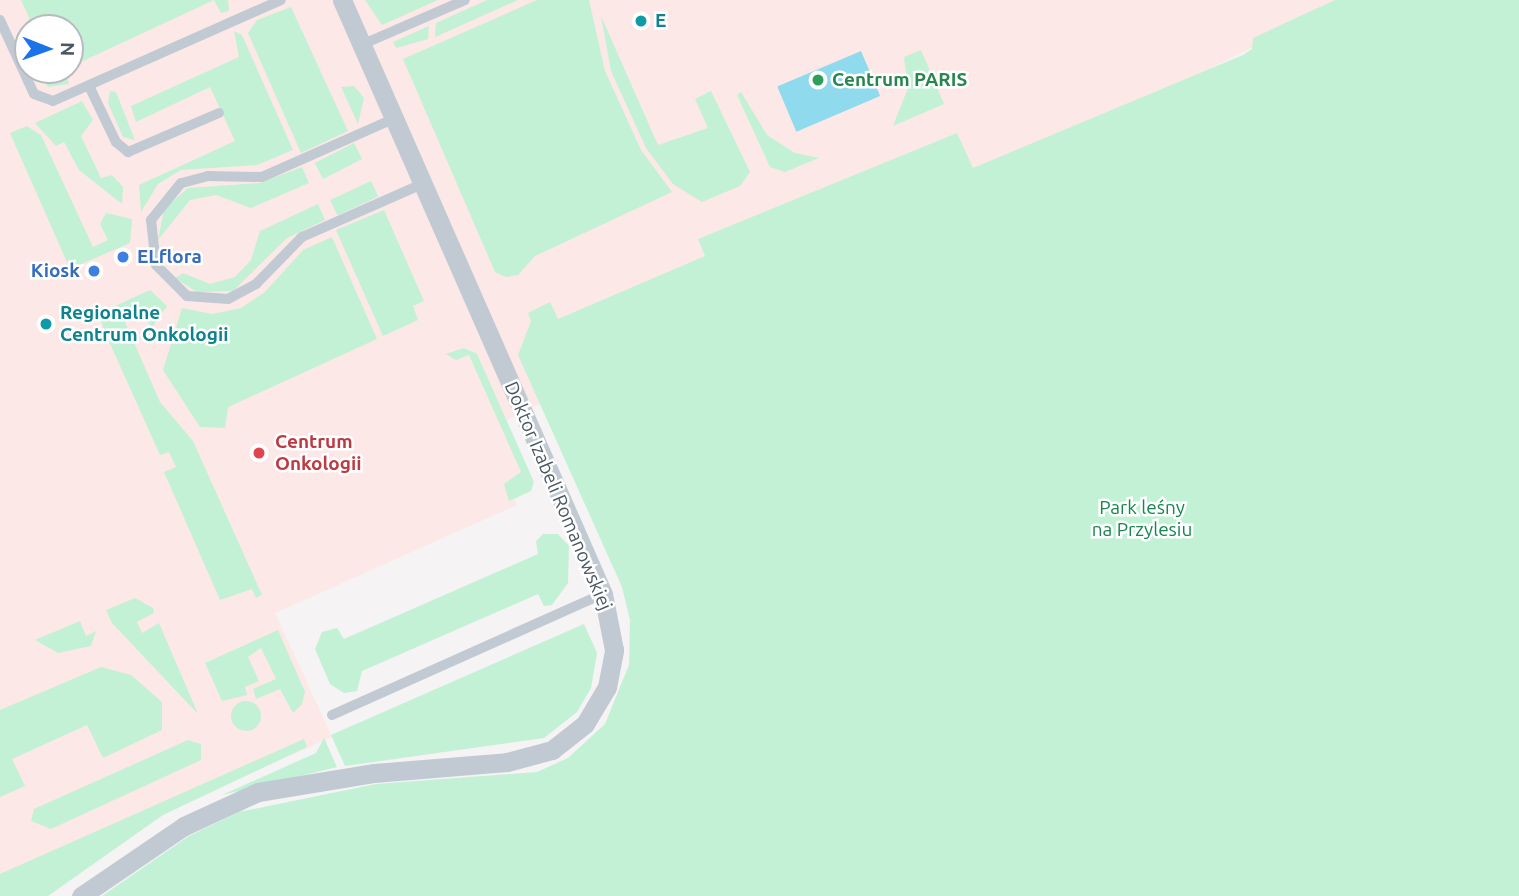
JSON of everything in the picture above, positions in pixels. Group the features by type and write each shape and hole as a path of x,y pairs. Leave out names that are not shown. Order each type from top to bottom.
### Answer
{"street":[{"name":"Doktor Izabeli Romanowskiej","path":"81,896 184,826 258,792 374,773 507,762 562,745 590,718 607,687 614,650 603,594 342,0"}],"lane":[{"path":"0,20 34,94 53,101 90,88 281,0"},
{"path":"361,45 465,0"},
{"path":"90,88 116,142 128,152 219,113"},
{"path":"393,119 262,177 208,176 181,184 151,220 156,265 187,296 228,299 256,284 302,237 422,184"},
{"path":"332,715 603,594"}],"shaded area":[{"name":"Centrum Onkologii","path":"0,0 1347,0 505,421 532,484 512,493 517,505 275,613 332,737 98,841 0,896"}],"green space":[{"path":"21,0 214,0 84,60 84,14 28,14"},
{"path":"214,0 228,0 229,11 221,13"},
{"path":"365,0 438,0 382,25"},
{"path":"487,0 518,0 435,37 436,23"},
{"path":"537,0 589,0 605,71 641,150 672,192 535,256 518,275 506,277 495,272 403,59"},
{"name":"Park leśny na Przylesiu","path":"1335,0 1519,0 1519,896 102,896 189,836 239,812 376,784 537,772 568,758 605,724 629,665 630,620 622,587 518,355 531,321 528,313 550,302 558,319 705,256 698,239 957,133 973,168 1243,55 1252,49 1253,38"},
{"path":"291,7 348,131 301,153 248,33 257,20"},
{"path":"601,16 658,145 708,128 695,99 711,91 750,172 740,186 702,202 673,184 646,148 611,71"},
{"path":"429,26 428,39 396,48 393,42"},
{"path":"234,31 242,35 293,150 257,165 181,170 158,184 141,212 139,185 235,141 210,87 136,122 131,106 239,57"},
{"path":"921,50 944,104 893,126 908,88 904,57"},
{"path":"45,84 69,84 48,87"},
{"path":"354,86 364,98 358,124 341,87"},
{"path":"110,91 116,92 135,140 123,137 108,103"},
{"path":"741,92 767,135 795,153 819,158 785,172 770,167 737,95"},
{"path":"82,101 93,120 81,136 101,178 112,175 123,187 122,204 79,170 64,142 56,146 35,123"},
{"path":"27,126 41,135 93,247 108,240 100,224 106,213 132,219 130,243 70,269 10,133"},
{"path":"354,143 362,159 323,179 315,163"},
{"path":"302,167 309,183 251,208 216,195 190,200 158,240 164,209 188,188 260,183"},
{"path":"371,181 378,196 337,215 330,200"},
{"path":"318,204 325,220 287,238 233,291 197,292 175,278 183,273 210,284 235,277 251,260 260,231"},
{"path":"384,210 424,301 413,306 418,320 383,336 336,230"},
{"path":"332,237 377,339 228,407 225,428 200,427 163,370 182,308 212,314 241,308 265,292 303,250"},
{"path":"150,290 167,306 152,328 138,307 122,315 160,402 193,441 262,595 256,598 252,589 220,600 164,472 176,467 169,452 160,455 103,328 100,313"},
{"path":"464,348 477,354 534,482 531,491 509,501 504,484 521,472 469,355 456,360 446,354"},
{"path":"543,534 558,534 569,546 568,583 552,605 544,606 538,594 362,671 357,691 344,693 330,684 315,649 322,632 337,628 344,639 538,554 536,541"},
{"path":"135,598 153,608 154,613 137,622 142,633 159,623 198,714 112,623 106,610"},
{"path":"80,621 86,636 96,631 91,646 58,653 35,640"},
{"path":"584,624 597,653 591,688 577,712 544,738 345,766 331,735"},
{"path":"278,630 305,692 302,704 293,713 280,689 256,699 253,689 276,679 261,648 248,657 259,681 245,687 247,695 222,701 205,663"},
{"path":"101,667 131,675 162,702 162,730 103,758 87,725 12,759 25,786 0,797 0,710"},
{"path":"246,701 257,705 261,716 257,727 246,731 235,727 231,716 235,705"},
{"path":"324,738 337,767 222,795 316,753"},
{"path":"304,739 307,747 163,815 48,896 0,896 0,874"},
{"path":"188,740 201,744 201,760 51,829 31,821 34,809"}],"water":[{"path":"861,51 880,96 796,132 777,87"}],"place":[{"name":"E","path":"641,21"},
{"name":"Centrum PARIS","path":"818,80"},
{"name":"ELflora","path":"123,257"},
{"name":"Kiosk","path":"94,271"},
{"name":"Regionalne Centrum Onkologii","path":"46,324"},
{"name":"Centrum Onkologii","path":"259,453"}]}
